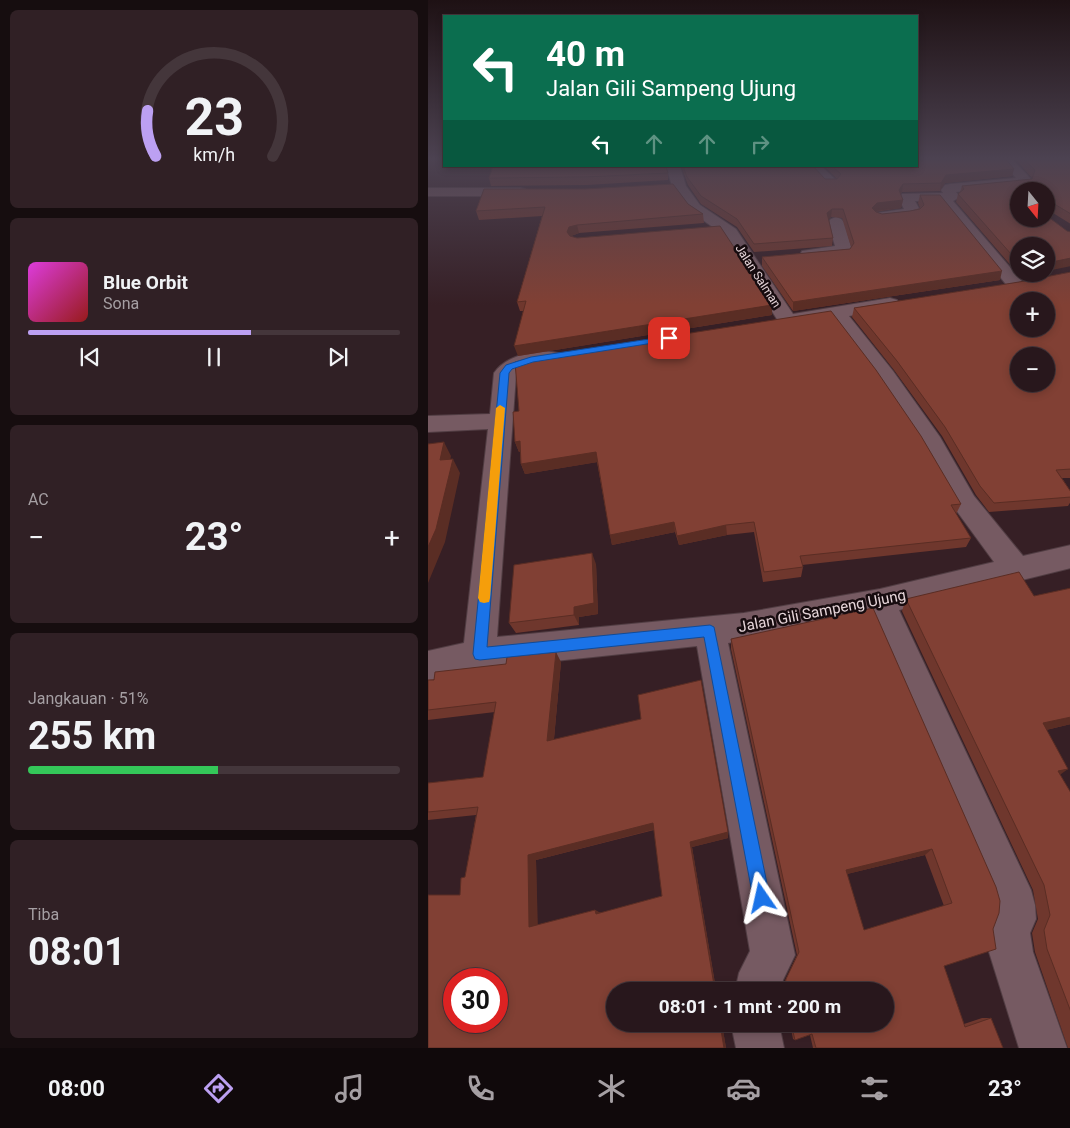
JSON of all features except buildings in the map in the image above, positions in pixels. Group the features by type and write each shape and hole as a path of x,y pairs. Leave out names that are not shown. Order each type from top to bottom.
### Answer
{"street":[{"name":"Jalan Salman","path":"694,207 730,232 747,260 777,322 836,312"},
{"path":"881,216 912,212 910,207"},
{"path":"952,207 1025,282 987,288"},
{"path":"794,256 843,252 836,222"},
{"path":"704,230 723,228"},
{"path":"747,260 766,258"},
{"path":"912,300 836,312 885,376 931,443 966,503 1016,569"},
{"path":"480,654 499,421 505,373 509,367 531,360 570,354"},
{"path":"428,424 499,421"},
{"name":"Jalan Gili Sampeng Ujung","path":"428,666 480,654 744,627 880,602 1070,556"},
{"path":"880,602 1010,890 1014,905 1014,919 1008,932 1011,952 1043,1048"},
{"path":"710,631 773,955 762,973 760,982"},
{"path":"757,1032 760,1048"}],"slow traffic":[{"path":"484,598 500,408"}],"route":[{"path":"669,338 531,360 509,367 505,373 499,421 480,654 710,631 762,898"}]}
